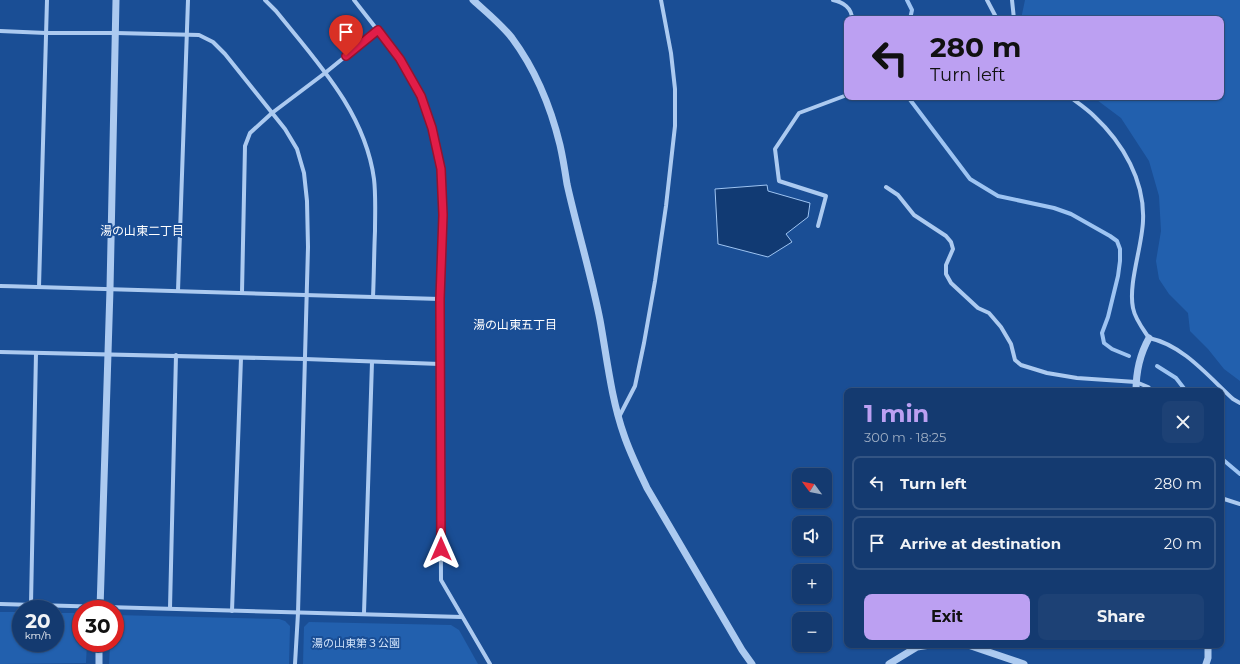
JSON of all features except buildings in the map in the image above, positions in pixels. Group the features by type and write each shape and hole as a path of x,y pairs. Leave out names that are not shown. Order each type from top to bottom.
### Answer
{"street":[{"path":"39,287 47,0"},
{"path":"100,600 110,289 116,0"},
{"path":"178,291 188,0"},
{"path":"265,0 276,11 325,73 352,111 362,132 374,179 376,209 373,297"},
{"path":"354,0 400,59 421,96 432,128 441,169 443,215 440,299 441,580 490,664"},
{"path":"473,0 490,15 511,38 533,72 549,110 560,145 600,319 608,369 624,436 647,488 726,623 752,664"},
{"path":"619,418 635,386 656,281 675,126 675,89 671,53 661,0"},
{"path":"833,0 839,1 845,5 850,10 851,16"},
{"path":"987,0 996,16"},
{"path":"1012,0 1014,16"},
{"path":"242,292 245,146 250,133 272,113 378,30"},
{"path":"0,31 199,35 213,42 225,54 285,129 297,149 304,173 307,201 307,296 298,613 295,664"},
{"path":"818,226 826,196 779,181 775,149 799,113 844,96"},
{"path":"1074,100 1094,117 1113,137 1129,161 1140,186 1143,204 1143,221 1133,288 1133,309 1138,321 1149,338 1162,341 1177,349 1194,362 1221,388"},
{"path":"886,187 898,195 914,215 946,236 951,242 953,249 946,265 946,274 955,287 978,308 989,313 1001,327 1011,344 1015,360 1021,365 1047,373 1077,378 1136,382 1149,388"},
{"path":"0,286 440,299"},
{"path":"1136,388 1143,350 1149,338"},
{"path":"0,352 176,355 440,364"},
{"path":"31,600 36,353"},
{"path":"170,608 176,355"},
{"path":"232,611 240,358"},
{"path":"364,613 372,362"},
{"path":"1224,390 1240,403"},
{"path":"1224,499 1240,504"},
{"path":"0,604 12,604"},
{"path":"124,608 170,608 298,613 364,613 462,617"},
{"path":"890,664 894,660 917,648"},
{"path":"977,648 1024,664"},
{"path":"1206,664 1208,658 1208,648"},
{"path":"99,652 99,664"}],"green space":[{"path":"1025,0 1240,0 1240,381 1224,369 1208,349 1190,331 1188,313 1169,294 1159,279 1156,261 1161,231 1159,196 1149,161 1121,118 1097,100 1224,100 1224,16 1022,16"},
{"path":"0,612 12,612 12,652 64,652 64,613 72,613 72,652 87,652 86,663 0,664"},
{"path":"124,615 279,619 285,621 290,626 289,664 109,664 110,652 124,652"},
{"name":"湯の山東第３公園","path":"309,622 451,625 459,630 478,664 303,664 304,627"}],"shaded area":[{"path":"767,185 768,191 810,203 808,217 786,234 792,242 768,257 718,244 715,189"}],"waterway":[{"path":"907,0 912,10 911,16"},
{"path":"910,100 970,179 998,196 1054,208 1071,214 1117,241 1120,249 1118,276 1108,317 1102,333 1104,343 1112,349 1129,356"},
{"path":"1157,366 1176,378 1184,388"},
{"path":"1224,461 1240,474"}],"district":[{"name":"湯の山東二丁目","path":"142,231"},
{"name":"湯の山東五丁目","path":"515,325"}],"route":[{"path":"346,56 378,30 400,59 421,96 432,128 441,169 443,215 440,299 441,549"}]}
